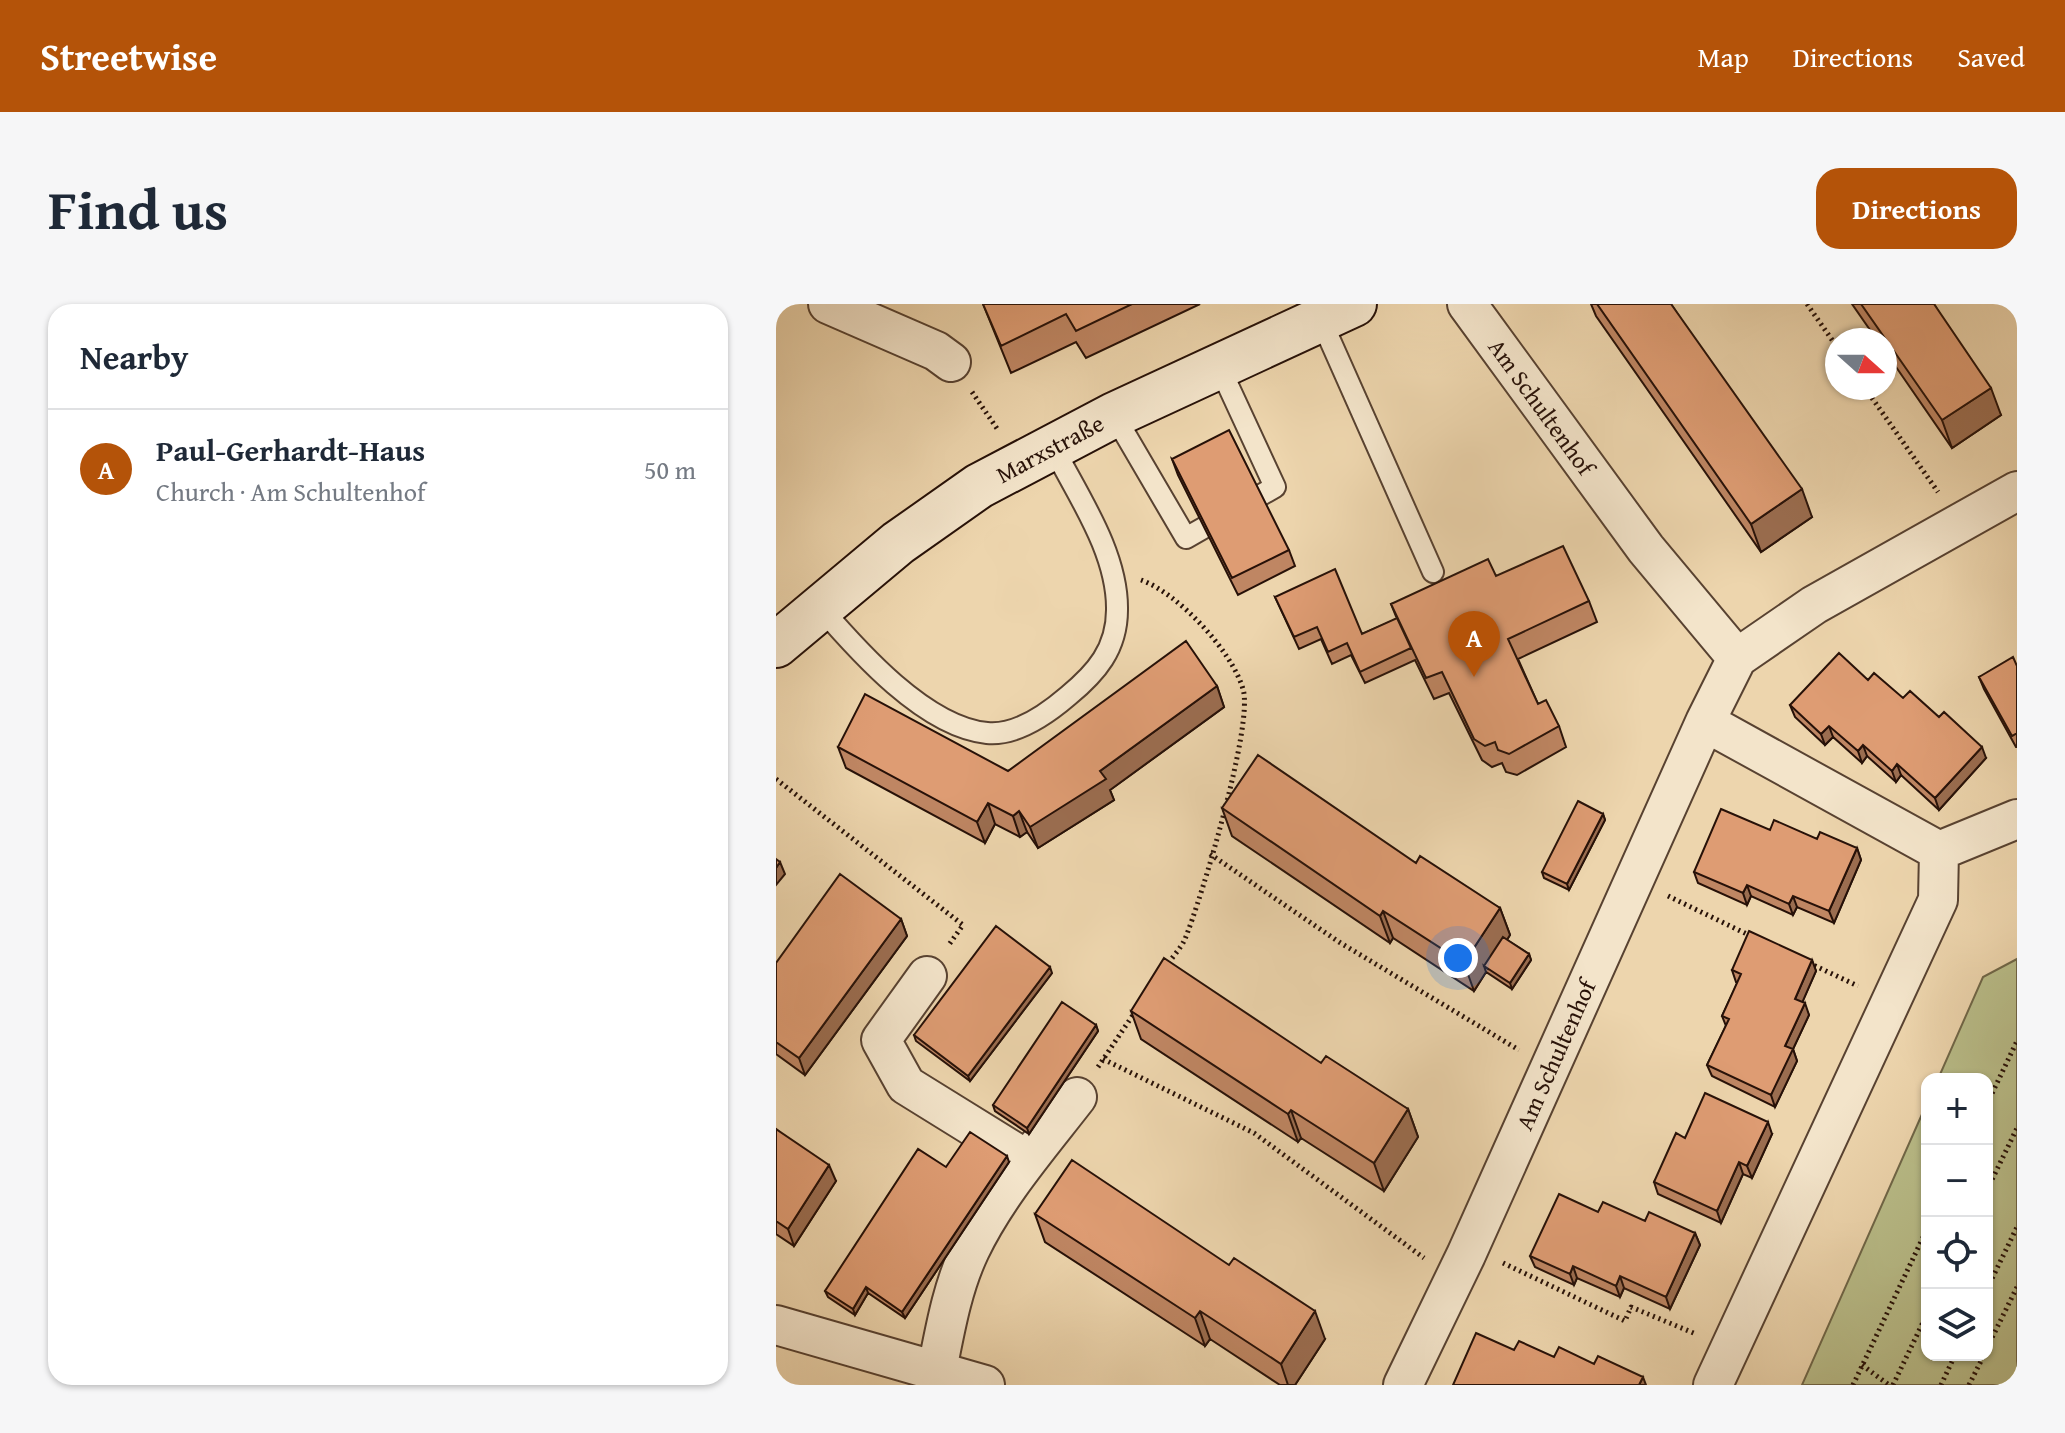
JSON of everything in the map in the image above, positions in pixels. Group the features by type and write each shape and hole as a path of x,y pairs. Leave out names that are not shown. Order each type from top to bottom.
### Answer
{"street":[{"path":"828,304 936,351 951,362"},
{"name":"Am Schultenhof","path":"1467,304 1646,549 1737,658"},
{"name":"Marxstraße","path":"776,645 898,543 979,486 1114,415 1338,312"},
{"name":"Am Schultenhof","path":"1403,1385 1462,1263 1705,722 1737,658 1814,605 2017,491"},
{"path":"1705,722 1939,851"},
{"path":"1939,851 2017,819"},
{"path":"1713,1385 1938,900 1939,851"},
{"path":"927,976 881,1040 906,1085 1027,1160"},
{"path":"937,1370 948,1314 970,1251 1027,1160 1077,1097"},
{"path":"776,1325 985,1385"}],"lane":[{"path":"1338,312 1433,572"},
{"path":"1114,415 1186,538 1275,487 1219,366"},
{"path":"820,607 864,658 911,698 964,728 988,733 1016,730 1057,706 1093,676 1111,649 1117,610 1110,568 1093,523 1037,456"}],"path":[{"path":"1807,304 1825,330"},
{"path":"951,362 1037,456"},
{"path":"1873,400 1959,522"},
{"path":"1110,568 1159,586 1177,600 1228,659 1244,691 1243,735 1210,854 1184,941 1159,977"},
{"path":"776,779 963,925 927,976"},
{"path":"1210,854 1339,942 1551,1068"},
{"path":"1635,880 1763,942"},
{"path":"1803,961 1891,1003"},
{"path":"1077,1097 1142,1001"},
{"path":"1993,1092 2017,1041"},
{"path":"2011,1054 2017,1059"},
{"path":"1103,1059 1254,1133 1462,1263 1625,1321 1631,1307 1730,1349"},
{"path":"1993,1178 2017,1128"},
{"path":"1993,1277 2017,1227"},
{"path":"1853,1385 1921,1242"},
{"path":"1993,1336 2017,1287"},
{"path":"1862,1365 1891,1385 1921,1326"},
{"path":"1941,1385 1952,1361"},
{"path":"1969,1385 1981,1361"}],"green space":[{"path":"2017,959 2017,1385 1802,1385 1921,1117 1921,1361 1993,1361 1993,1073 1941,1073 1983,977"}],"building":[{"path":"983,304 1132,304 1076,331 1066,314 1001,346"},
{"path":"1597,304 1671,304 1802,489 1751,524"},
{"path":"1861,304 1934,304 1991,388 1942,420 1897,356 1897,328 1878,328"},
{"path":"1229,430 1289,550 1232,578 1172,459"},
{"path":"1563,546 1589,601 1508,639 1538,704 1546,700 1559,726 1509,754 1498,750 1495,742 1485,746 1474,739 1442,672 1426,678 1391,604 1488,559 1496,576"},
{"path":"1335,569 1362,634 1397,618 1411,648 1360,672 1347,643 1328,652 1317,627 1294,637 1275,597"},
{"path":"1186,641 1217,686 1100,771 1106,779 1030,827 1019,811 1013,816 988,803 977,822 838,747 865,694 1008,771"},
{"path":"1839,653 1868,680 1874,673 1903,698 1910,691 1939,717 1944,712 1982,747 1935,798 1897,764 1892,771 1863,745 1858,751 1829,726 1821,734 1790,705"},
{"path":"2013,657 2017,666 2017,733 2012,736 1979,677"},
{"path":"1258,755 1416,863 1420,856 1500,908 1464,963 1383,911 1380,916 1222,808"},
{"path":"1578,801 1603,814 1567,884 1542,872"},
{"path":"1721,809 1770,830 1774,820 1817,839 1820,832 1857,848 1829,911 1793,896 1789,904 1747,885 1743,893 1694,872"},
{"path":"840,874 901,919 799,1058 776,1042 776,963"},
{"path":"996,926 1050,967 968,1076 914,1035"},
{"path":"1749,931 1812,960 1795,999 1805,1003 1785,1046 1793,1049 1771,1095 1707,1065 1729,1019 1722,1016 1741,974 1732,970"},
{"path":"1503,937 1529,954 1510,983 1484,966"},
{"path":"1164,958 1321,1063 1326,1056 1408,1109 1374,1163 1291,1110 1288,1114 1131,1011"},
{"path":"1062,1002 1096,1025 1027,1128 993,1105"},
{"path":"1705,1093 1768,1122 1747,1166 1739,1162 1717,1211 1654,1182 1676,1133 1685,1138"},
{"path":"776,1129 829,1165 788,1229 776,1221"},
{"path":"970,1132 1007,1156 902,1312 866,1287 853,1309 825,1291 918,1149 946,1167"},
{"path":"1072,1160 1229,1265 1234,1258 1315,1311 1281,1364 1200,1311 1195,1318 1035,1214"},
{"path":"1559,1194 1598,1212 1603,1202 1645,1221 1649,1212 1695,1233 1666,1297 1620,1276 1616,1286 1573,1266 1570,1274 1530,1256"},
{"path":"1476,1333 1514,1350 1519,1341 1554,1357 1559,1347 1594,1364 1598,1356 1643,1377 1639,1385 1453,1385"}],"place":[{"name":"Paul-Gerhardt-Haus","path":"1474,677"}]}
